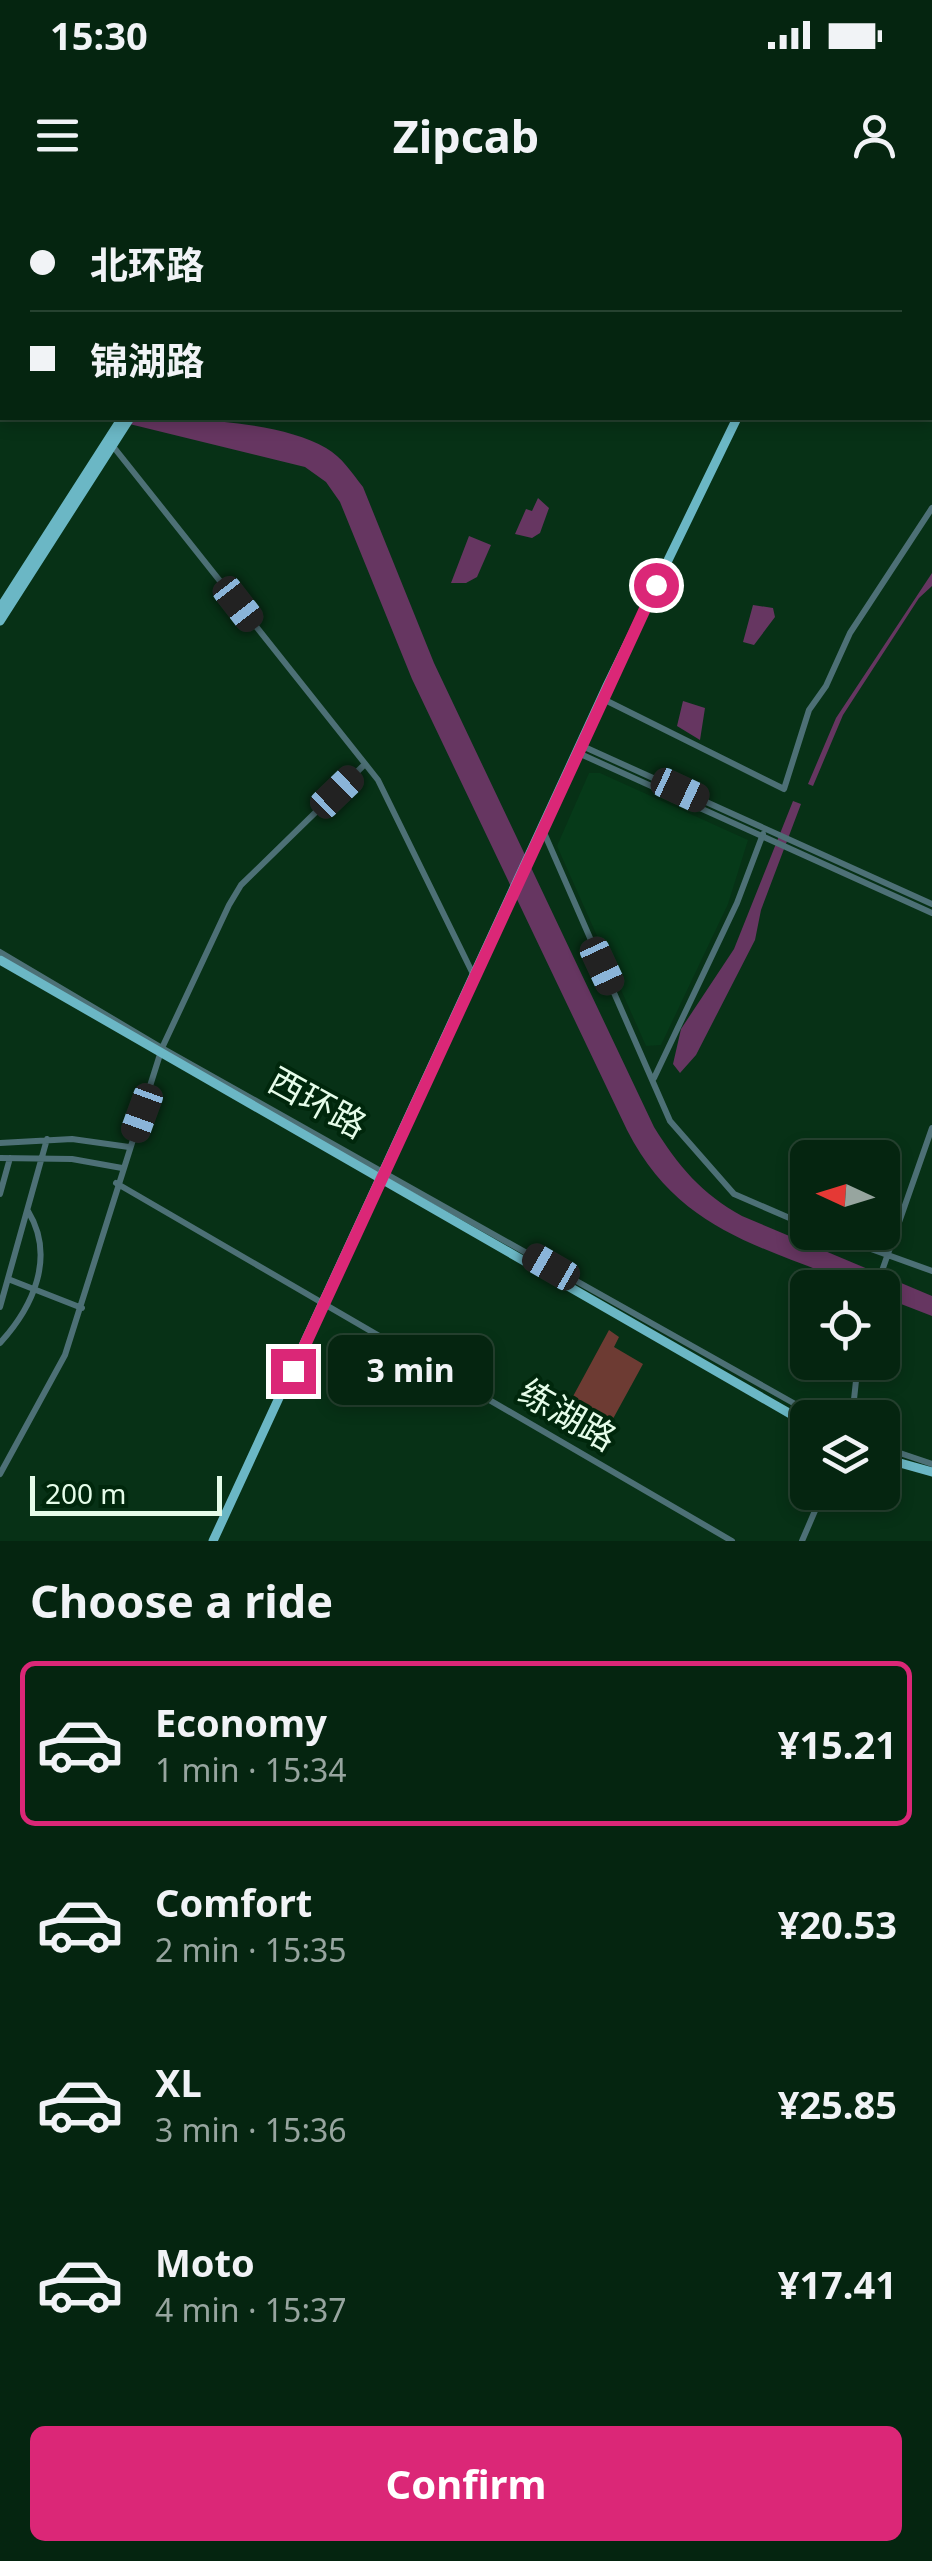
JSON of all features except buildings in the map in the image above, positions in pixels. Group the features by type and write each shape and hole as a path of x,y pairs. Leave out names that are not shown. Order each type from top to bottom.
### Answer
{"main road":[{"path":"0,621 115,438 121,420"},
{"path":"0,608 128,420"},
{"path":"213,1541 601,698 736,420"},
{"name":"西环路","path":"0,960 384,1176 790,1413"},
{"path":"900,1463 932,1472"}],"street":[{"path":"115,438 389,798 474,977"},
{"path":"601,698 784,789 809,710 826,686 850,633 932,508"},
{"path":"578,749 799,842 932,904"},
{"path":"578,749 932,913"},
{"path":"0,1474 46,1394 82,1308 116,1183 162,1050 240,885 363,766"},
{"path":"542,827 677,1131 734,1194 790,1218"},
{"path":"654,1080 737,903 765,828"},
{"name":"西环路","path":"0,952 162,1050"},
{"path":"883,1270 932,1128"},
{"path":"0,1143 46,1139 129,1147"},
{"path":"0,1307 46,1139"},
{"path":"0,1158 43,1157 122,1168"},
{"path":"0,1194 10,1158"},
{"name":"西环路","path":"384,1176 790,1401"},
{"name":"练湖路","path":"116,1183 732,1541"},
{"path":"0,1342 16,1326 35,1288 42,1242 28,1210"},
{"path":"870,1250 932,1272"},
{"path":"8,1279 82,1308"},
{"path":"900,1453 932,1464"},
{"path":"802,1541 815,1510"}],"shaded area":[{"path":"113,420 197,420 277,430 326,448 342,461 363,487 434,663 663,1141 692,1178 715,1198 742,1216 790,1236 790,1250 823,1250 870,1270 817,1270 757,1246 698,1214 648,1165 627,1130 412,679 340,502 326,482 305,467"},
{"path":"538,498 549,508 540,533 532,538 515,534 526,509 532,511"},
{"path":"469,536 491,545 477,577 466,583 451,583"},
{"path":"932,573 932,586 919,598 843,715 813,786 808,784 836,718"},
{"path":"753,605 773,608 775,617 754,645 743,642"},
{"path":"683,701 705,708 700,740 677,726"},
{"path":"589,773 600,773 748,840 728,904 661,1045 646,1046 557,846"},
{"path":"793,801 801,804 761,910 755,940 696,1055 680,1073 673,1064 681,1029 734,949"},
{"path":"900,1283 932,1296 932,1316 900,1304"},
{"path":"609,1330 619,1337 614,1347 643,1364 597,1448 558,1424"}],"route":[{"path":"293,1371 656,585"}]}
